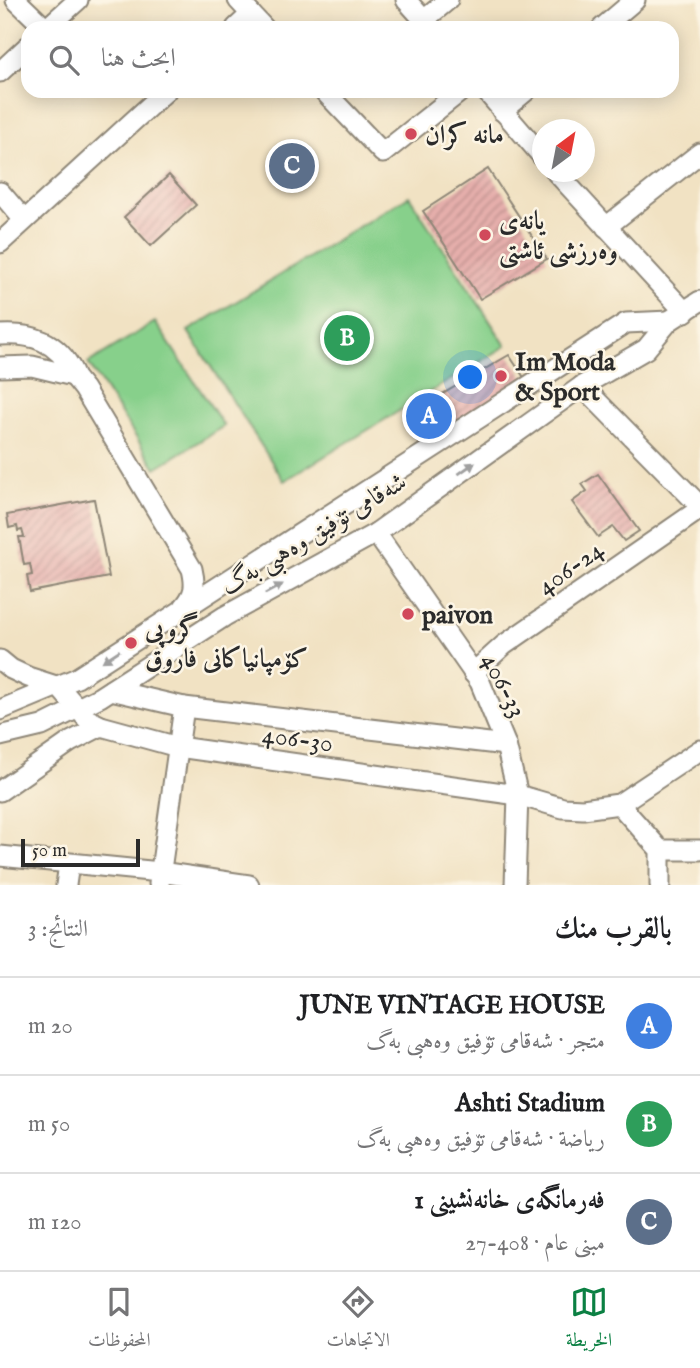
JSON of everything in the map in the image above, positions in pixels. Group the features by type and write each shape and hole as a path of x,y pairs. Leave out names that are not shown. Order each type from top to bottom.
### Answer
{"street":[{"path":"16,0 38,21"},
{"path":"54,21 78,0"},
{"path":"406,0 424,21"},
{"path":"430,21 448,0"},
{"path":"610,21 635,0"},
{"path":"0,72 21,52"},
{"path":"0,243 158,98"},
{"path":"331,98 383,153 452,98"},
{"path":"491,98 532,145"},
{"path":"502,111 518,98"},
{"path":"606,227 700,153"},
{"path":"565,182 685,312"},
{"path":"0,192 24,220"},
{"name":"شەقامی تۆفیق وەهبی بەگ","path":"0,736 42,726 77,709 225,616 376,533 582,386 646,349 685,312"},
{"name":"شەقامی تۆفیق وەهبی بەگ","path":"0,710 77,678 626,323 685,312"},
{"path":"0,335 27,335 49,342 72,370 192,569 196,586 192,597 182,609"},
{"path":"8,366 25,355 27,335"},
{"path":"8,366 32,366 72,373"},
{"path":"582,386 700,508"},
{"name":"406-24","path":"474,673 504,645 700,508"},
{"name":"406-33","path":"376,533 480,682 506,745 519,795 515,885"},
{"path":"192,569 204,579 226,581"},
{"path":"0,660 28,677 59,687"},
{"name":"406-30","path":"59,687 87,719 101,726 177,747 519,795 563,808 583,809 619,804"},
{"name":"406-30","path":"111,690 184,707 506,745"},
{"path":"160,879 184,707"},
{"path":"0,791 70,743 101,726"},
{"path":"660,885 660,850 619,804 700,750"},
{"path":"660,850 700,850"},
{"path":"0,856 160,879 249,885"},
{"path":"66,885 69,864"}],"green space":[{"path":"409,196 506,346 284,481 188,331"},
{"path":"155,322 224,426 156,468 88,363"}],"building":[{"name":"یانەی وەرزشی ئاشتی","path":"488,169 547,259 480,299 423,211"},
{"path":"169,175 196,205 151,246 124,217"},
{"path":"509,355 525,379 419,442 404,413"},
{"path":"598,474 639,531 624,541 613,527 598,537 572,502 587,491 582,484"},
{"path":"94,499 109,577 30,592 27,576 32,575 30,564 24,565 19,537 24,537 22,530 18,531 17,526 9,528 7,515"}],"place":[{"name":"مانه كران","path":"411,134"},
{"name":"فەرمانگەی خانەنشینی 1","path":"292,166"},
{"name":"یانەی وەرزشی ئاشتی","path":"485,235"},
{"name":"Ashti Stadium","path":"347,338"},
{"name":"Im Moda & Sport","path":"501,376"},
{"name":"JUNE VINTAGE HOUSE","path":"429,416"},
{"name":"paivon","path":"408,614"},
{"name":"گروپی کۆمپانیاکانی فاروق","path":"131,643"}]}
